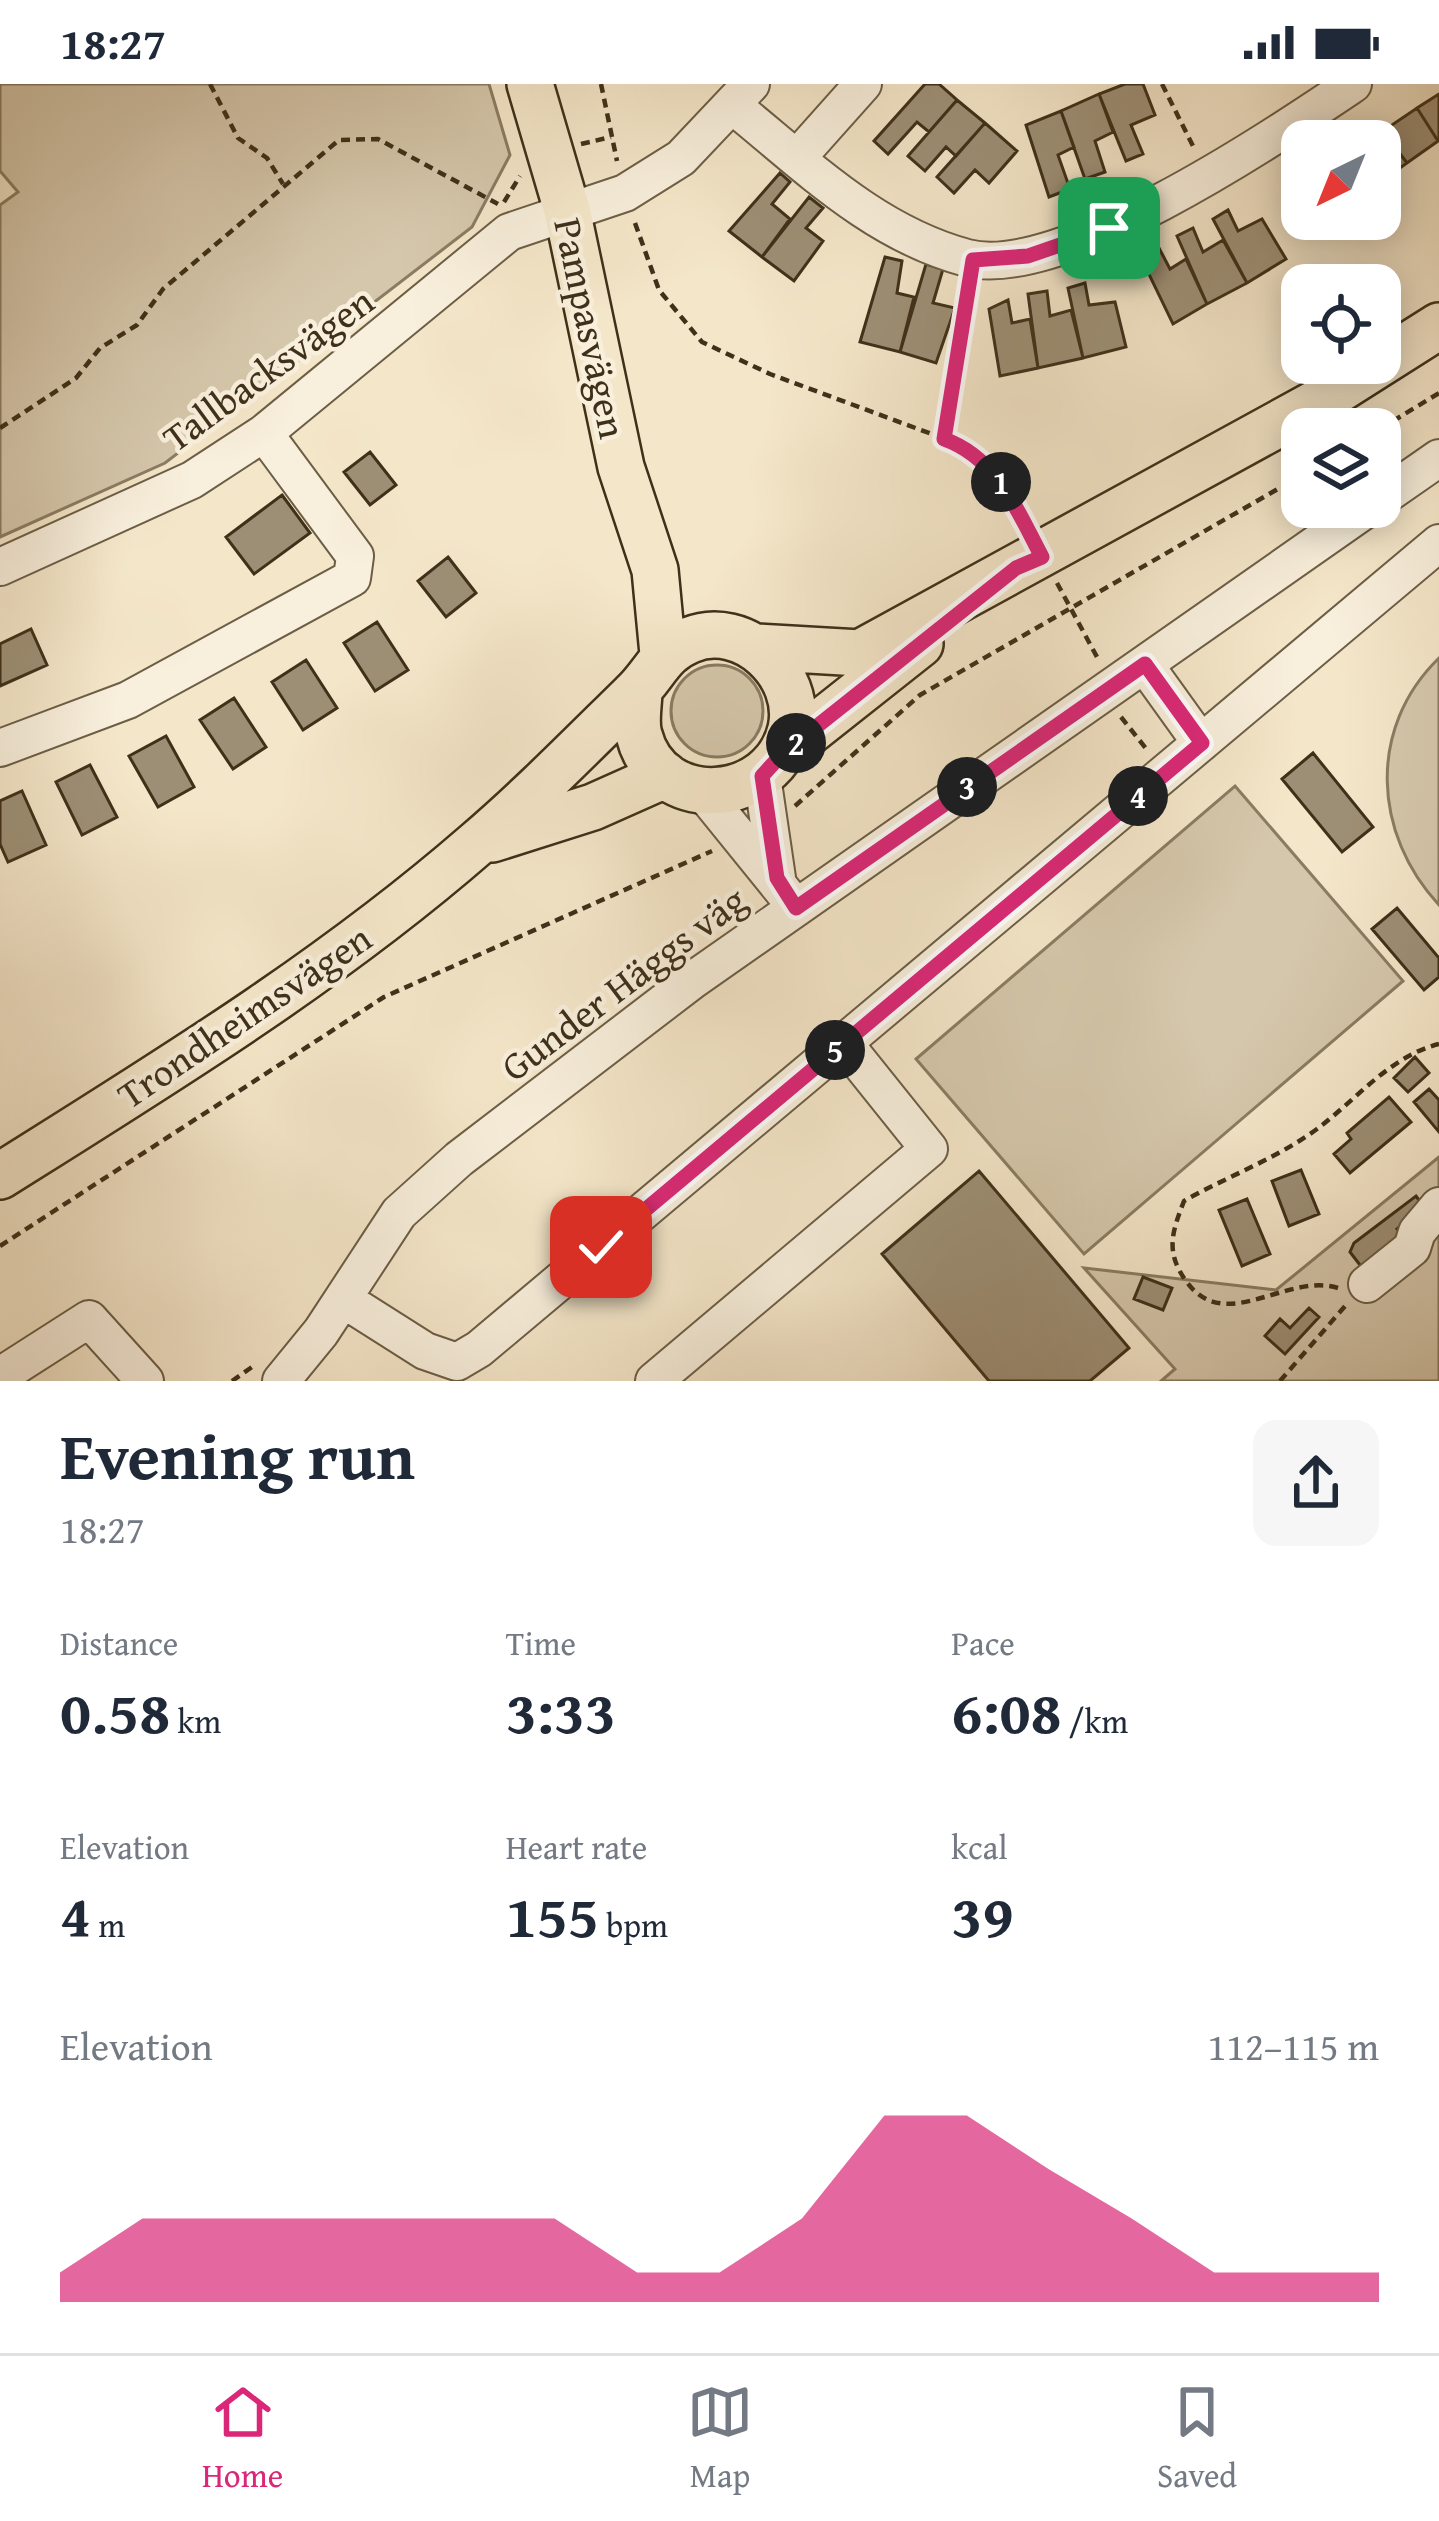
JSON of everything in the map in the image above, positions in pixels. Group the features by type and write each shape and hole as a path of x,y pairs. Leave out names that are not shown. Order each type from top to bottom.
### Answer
{"main road":[{"name":"Pampasvägen","path":"530,84 566,210 620,467 656,570 651,672"},
{"path":"1029,563 734,790 684,783 639,736 651,672 694,637 860,653 1322,400 1439,326"},
{"name":"Pampasvägen","path":"656,570 744,642"},
{"path":"744,642 778,668 790,695 792,725 772,765"},
{"name":"Trondheimsvägen","path":"0,1176 344,954 478,843 651,672"},
{"name":"Trondheimsvägen","path":"478,843 684,783"}],"street":[{"path":"797,158 862,84"},
{"path":"741,94 797,158 859,209 920,241 973,260 1028,256 1109,228 1208,174 1353,84"},
{"name":"Tallbacksvägen","path":"0,567 192,479 264,433 509,232 625,193 681,158 741,94"},
{"path":"0,748 128,700 352,578 355,556 264,433"},
{"path":"1401,485 1439,458"},
{"name":"Gunder Häggs väg","path":"281,1381 343,1299 399,1213 786,892 1145,664 1339,528"},
{"path":"343,1299 461,1371 479,1349 1439,543"},
{"path":"1145,664 1202,743"},
{"path":"756,830 772,765"},
{"path":"684,783 756,830 786,892"},
{"path":"654,1381 929,1149 844,1042"},
{"path":"1367,1284 1412,1248 1418,1232 1439,1206"},
{"path":"0,1376 89,1319 146,1381"}],"path":[{"path":"209,84 238,138 267,158 284,184"},
{"path":"601,84 625,193 659,290 701,342 770,374 964,446 1000,481 1029,563"},
{"path":"1162,84 1208,174"},
{"path":"0,428 76,378 100,348 137,325 165,287 339,140 377,139 490,199"},
{"path":"944,439 973,260"},
{"path":"1401,416 1439,393"},
{"path":"0,1246 384,997 756,830 792,809 920,695 1281,487"},
{"path":"1280,1381 1351,1301 1328,1285 1276,1290 1236,1306 1214,1304 1195,1293 1176,1267 1169,1239 1184,1201 1265,1162 1316,1130 1405,1057 1439,1044"}],"shaded area":[{"path":"0,84 489,84 510,155 472,227 165,463 0,537 0,205 18,192 0,171"},
{"path":"1439,658 1439,905 1401,846 1387,781 1399,716"},
{"path":"717,665 735,668 750,678 760,693 760,729 750,744 735,754 717,757 699,754 684,744 674,729 671,711 674,693 684,678 699,668"},
{"path":"1235,786 1403,981 1084,1254 916,1059"},
{"path":"1439,1157 1439,1381 1161,1381 1175,1369 1084,1268 1276,1290"}],"building":[{"path":"925,84 939,84 957,100 929,132 917,122 888,154 874,141"},
{"path":"1125,84 1143,84 1155,115 1131,125 1143,154 1126,161 1099,94"},
{"path":"1099,94 1113,132 1095,141 1105,172 1085,179 1061,111"},
{"path":"1439,94 1439,141 1438,141 1417,108"},
{"path":"957,100 985,123 956,156 946,147 925,171 908,156"},
{"path":"1417,108 1438,141 1407,163 1401,155 1399,120"},
{"path":"1061,111 1074,147 1058,155 1070,189 1049,197 1026,125"},
{"path":"985,123 1017,151 989,183 975,170 954,193 937,177"},
{"path":"780,173 790,182 772,204 790,219 762,257 729,231"},
{"path":"809,197 823,208 806,228 823,241 794,281 762,257"},
{"path":"1228,210 1238,231 1262,219 1286,259 1247,283 1213,219"},
{"path":"1193,228 1203,252 1223,240 1247,283 1207,304 1177,236"},
{"path":"1159,248 1170,269 1186,259 1207,304 1173,324 1143,262"},
{"path":"885,257 902,261 897,293 914,297 900,352 860,342"},
{"path":"926,264 943,269 933,303 955,308 936,363 900,352"},
{"path":"1085,283 1089,305 1115,302 1126,347 1083,358 1068,288"},
{"path":"1047,291 1050,316 1071,310 1083,358 1038,368 1028,294"},
{"path":"1008,300 1012,323 1030,319 1038,368 1000,376 989,309"},
{"path":"370,452 396,485 370,505 344,472"},
{"path":"282,495 310,533 254,574 226,537"},
{"path":"448,557 476,593 446,617 418,581"},
{"path":"377,622 408,670 375,691 344,643"},
{"path":"31,629 47,665 0,686 0,644"},
{"path":"306,660 337,708 303,730 272,682"},
{"path":"234,698 266,747 233,769 200,720"},
{"path":"166,736 194,787 158,807 129,756"},
{"path":"1313,753 1373,827 1342,852 1282,779"},
{"path":"90,765 117,817 82,835 56,782"},
{"path":"22,791 46,845 8,862 0,844 0,801"},
{"path":"1397,908 1439,958 1439,977 1424,990 1372,929"},
{"path":"1415,1057 1429,1073 1408,1092 1394,1078"},
{"path":"1429,1089 1439,1100 1439,1132 1414,1102"},
{"path":"1389,1097 1411,1122 1350,1173 1334,1154 1351,1139 1347,1133"},
{"path":"1301,1170 1319,1214 1289,1226 1272,1181"},
{"path":"979,1171 1129,1348 1090,1381 989,1381 882,1254"},
{"path":"1416,1196 1424,1207 1397,1229 1407,1241 1363,1269 1350,1252 1354,1243"},
{"path":"1247,1199 1270,1254 1242,1266 1219,1210"},
{"path":"1143,1277 1172,1288 1163,1310 1134,1299"},
{"path":"1309,1308 1319,1317 1285,1354 1265,1336 1280,1319 1290,1328"}],"route":[{"path":"601,1247 1202,743 1145,664 796,908 777,878 762,776 782,754 1016,568 1042,557 1000,481 964,446 944,439 973,260 1028,256 1109,228"}]}
